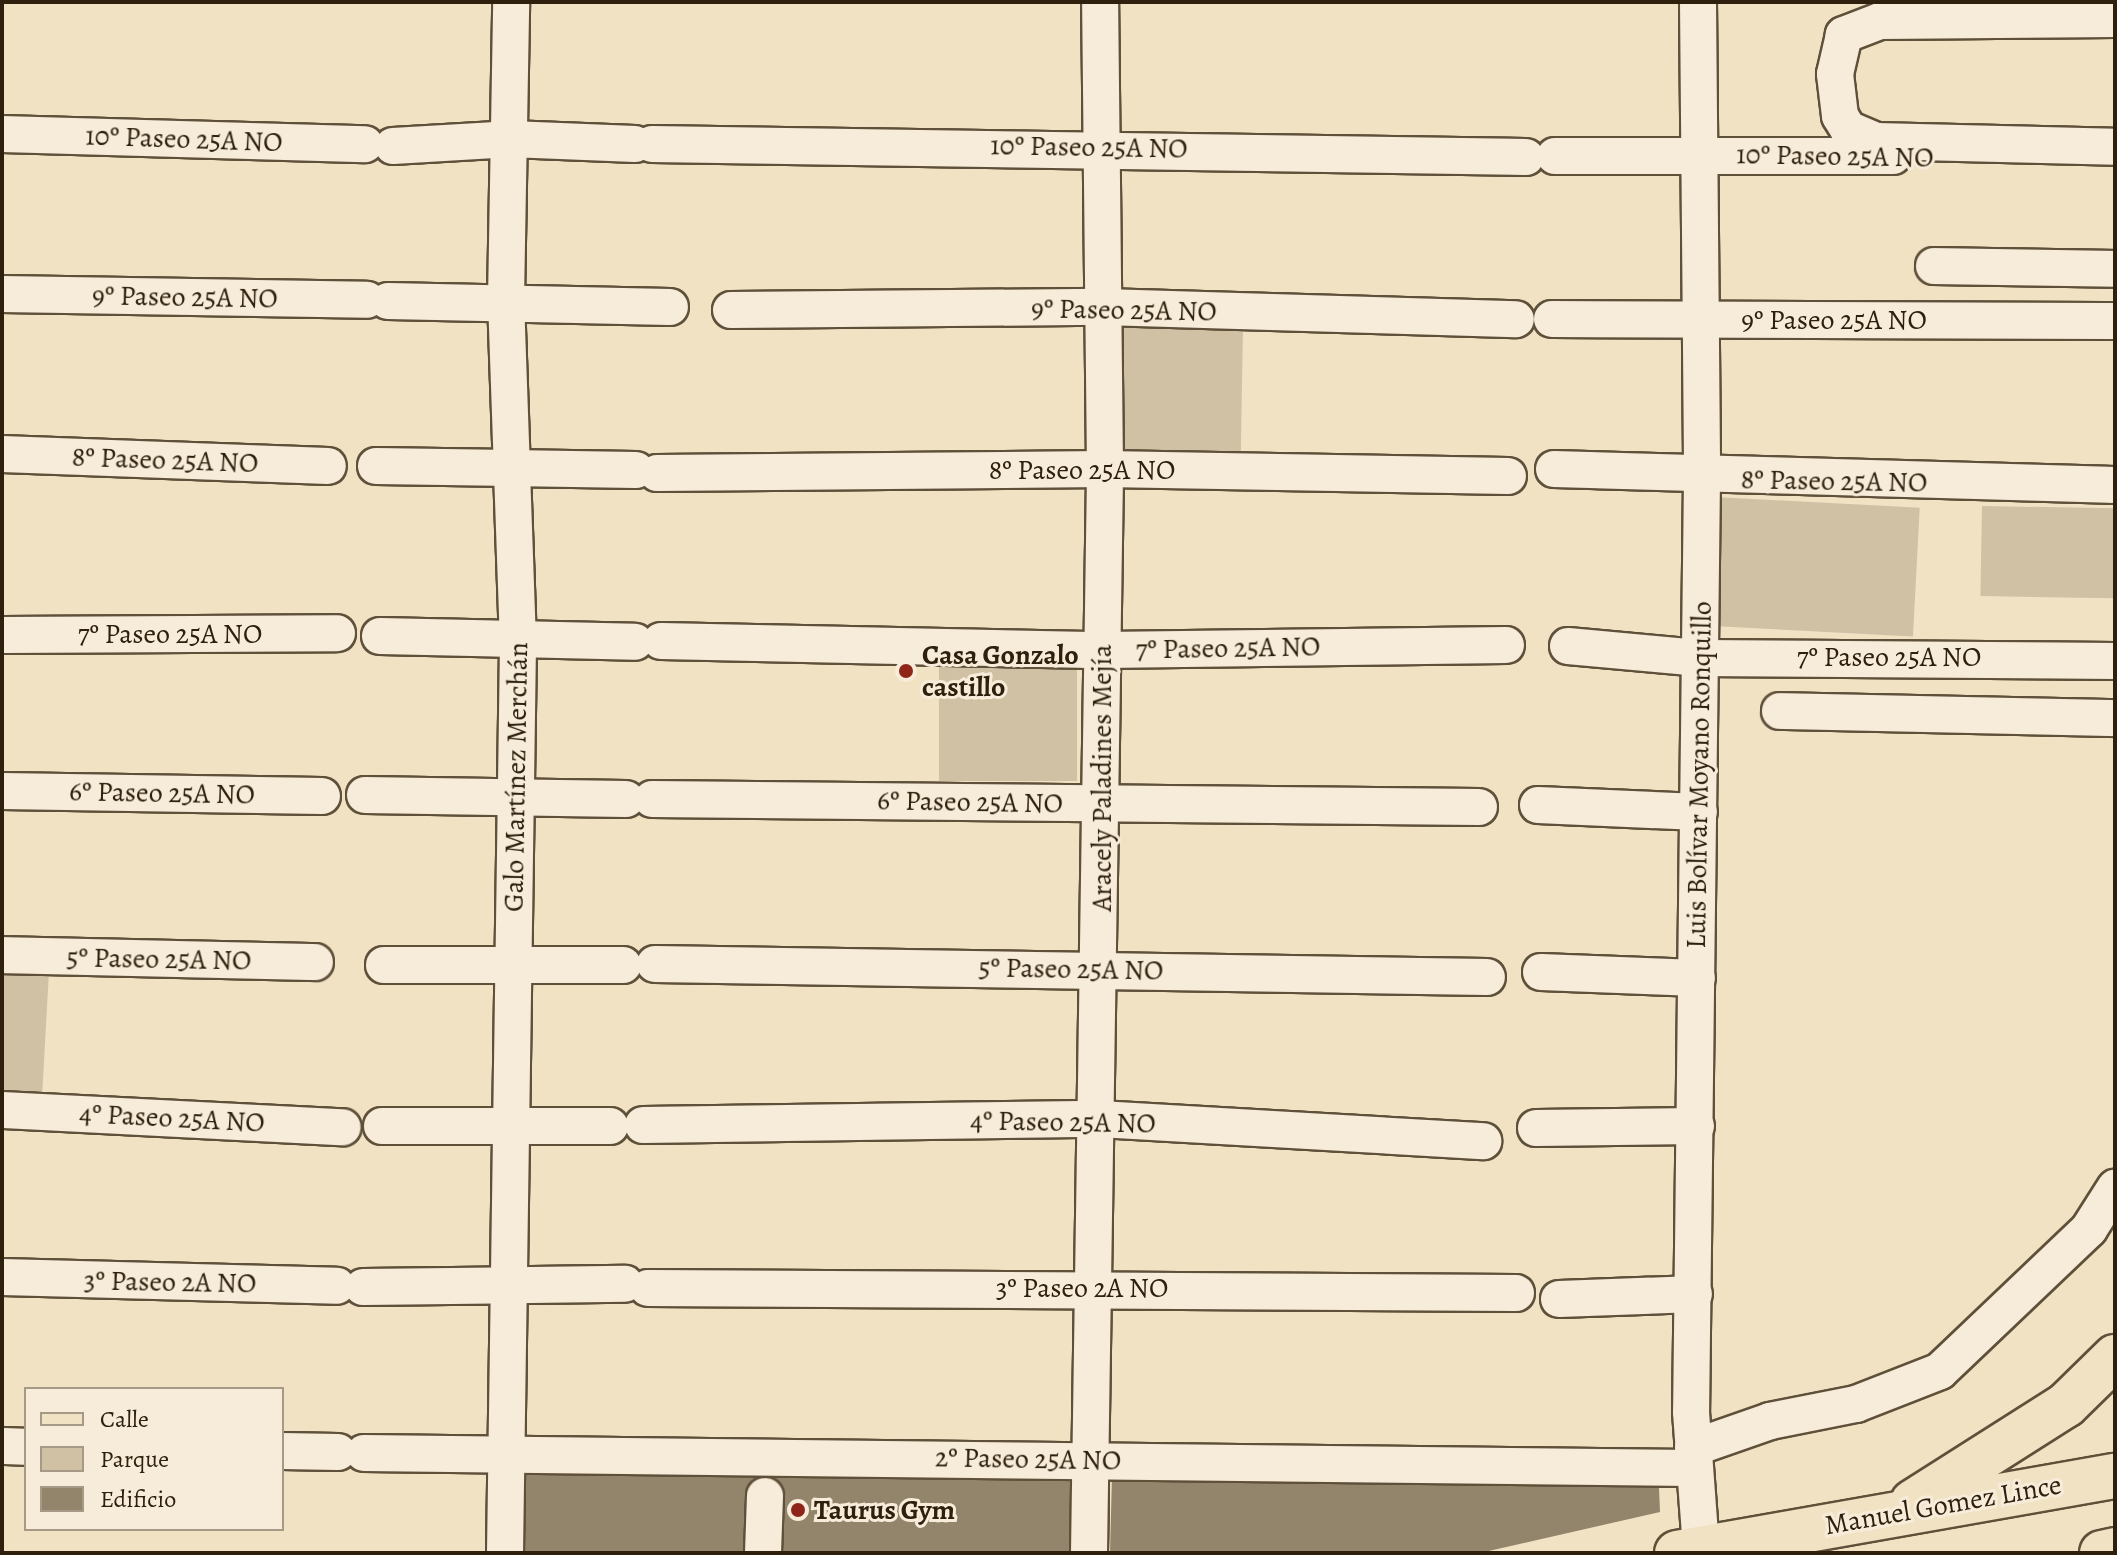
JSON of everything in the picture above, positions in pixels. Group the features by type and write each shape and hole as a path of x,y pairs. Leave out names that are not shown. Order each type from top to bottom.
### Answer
{"main road":[{"path":"1900,1511 2066,1405 2115,1357"},
{"name":"Manuel Gomez Lince","path":"1689,1550 2115,1476"},
{"path":"2102,1553 2115,1550"}],"street":[{"name":"Galo Martínez Merchán","path":"505,1553 511,1282 508,1124 515,961 518,643 516,473 506,300 511,2"},
{"name":"Aracely Paladines Mejía","path":"1089,1553 1095,1459 1098,1288 1105,469 1100,2"},
{"name":"Luis Bolívar Moyano Ronquillo","path":"1689,1550 1693,1458 1691,1412 1702,478 1696,320 1698,2"},
{"path":"2115,19 1880,21 1844,35 1835,74 1840,116 1869,139 2115,147"},
{"name":"10º Paseo 25A NO","path":"2,134 379,145 510,139 643,144 1100,146 1540,156 1696,154 2115,159"},
{"path":"1934,266 2115,269"},
{"name":"9º Paseo 25A NO","path":"2,294 506,300 670,307"},
{"name":"9º Paseo 25A NO","path":"731,310 1103,307 1516,319"},
{"name":"9º Paseo 25A NO","path":"1552,319 2115,321"},
{"name":"8º Paseo 25A NO","path":"2,454 328,466"},
{"name":"8º Paseo 25A NO","path":"376,466 516,473 1105,469 1508,476"},
{"name":"8º Paseo 25A NO","path":"1554,469 1702,478 2115,485"},
{"name":"7º Paseo 25A NO","path":"2,635 337,633"},
{"name":"7º Paseo 25A NO","path":"380,636 518,643 648,642 1103,650 1506,645"},
{"name":"7º Paseo 25A NO","path":"1568,646 1700,658 2115,661"},
{"path":"1780,711 2115,718"},
{"name":"6º Paseo 25A NO","path":"2,791 322,796"},
{"name":"6º Paseo 25A NO","path":"365,795 1479,807"},
{"path":"1538,805 1699,812"},
{"name":"5º Paseo 25A NO","path":"2,955 315,962"},
{"name":"5º Paseo 25A NO","path":"384,965 515,961 1487,977"},
{"path":"1541,972 1697,978"},
{"name":"4º Paseo 25A NO","path":"2,1110 343,1127"},
{"name":"4º Paseo 25A NO","path":"382,1126 1099,1119 1483,1141"},
{"path":"1536,1128 1696,1126"},
{"path":"1693,1458 1770,1421 1856,1404 1940,1371 2089,1229 2115,1188"},
{"name":"3º Paseo 2A NO","path":"2,1277 350,1286 511,1282 637,1286 1516,1293"},
{"path":"1559,1299 1694,1294"},
{"path":"1691,1412 1770,1421"},
{"path":"2,1446 24,1447"},
{"name":"2º Paseo 25A NO","path":"284,1451 1095,1459 1693,1458"},
{"path":"763,1553 765,1496"}],"green space":[{"path":"1113,326 1243,328 1241,452 1111,450"},
{"path":"1715,497 1920,508 1913,637 1708,626"},
{"path":"1982,506 2115,508 2113,598 1980,596"},
{"path":"939,667 1077,667 1077,781 939,781"},
{"path":"2,970 49,971 42,1097 2,1096"}],"building":[{"name":"Taurus Gym","path":"522,1464 1077,1464 1077,1553 522,1553"},
{"path":"1112,1475 1659,1488 1660,1512 1480,1553 1110,1553"}],"place":[{"name":"Casa Gonzalo castillo","path":"906,671"},
{"name":"Taurus Gym","path":"798,1510"}]}
